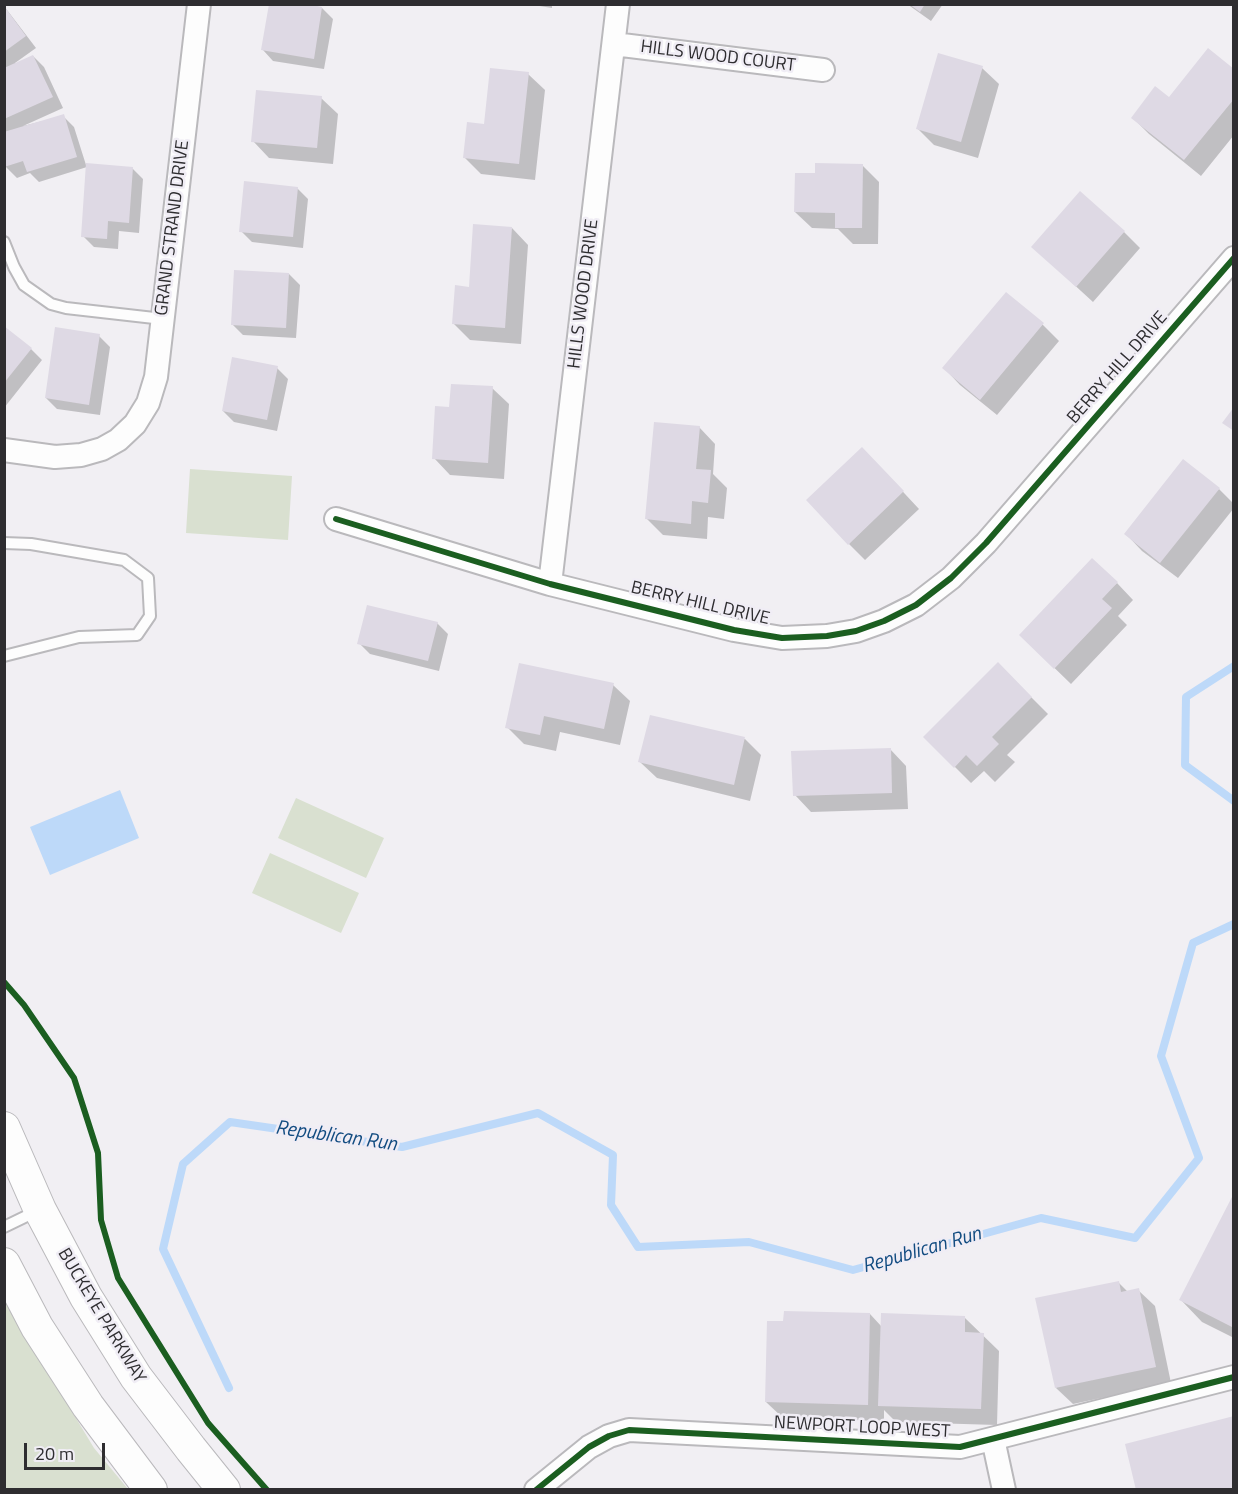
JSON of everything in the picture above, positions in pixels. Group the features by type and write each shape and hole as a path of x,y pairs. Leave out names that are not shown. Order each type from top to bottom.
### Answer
{"street":[{"name":"GRAND STRAND DRIVE","path":"4,450 56,457 81,455 102,449 118,440 135,424 148,403 156,377 199,4"},
{"name":"HILLS WOOD DRIVE","path":"550,584 618,4"},
{"name":"HILLS WOOD COURT","path":"614,44 823,70"},
{"name":"BERRY HILL DRIVE","path":"336,519 550,584 734,630 782,638 856,632 916,605 951,578 986,543 1233,258"},
{"name":"BUCKEYE PARKWAY","path":"4,1128 40,1210 86,1298 136,1377 224,1490"},
{"path":"4,1264 37,1327 88,1406 151,1490"},
{"name":"NEWPORT LOOP WEST","path":"550,1485 589,1447 609,1436 629,1431 960,1448 1233,1377"},
{"path":"993,1439 1004,1490"}],"lane":[{"path":"4,242 24,285 51,304 66,308 162,318"},
{"path":"4,543 31,544 124,560 148,578 150,616 137,635 80,638 4,656"},
{"path":"4,1227 40,1210"}],"green space":[{"path":"190,469 292,476 288,540 186,533"},
{"path":"296,798 384,838 366,878 278,838"},
{"path":"270,853 359,893 341,933 252,893"},
{"path":"4,1299 94,1448 128,1489 5,1489"}],"water":[{"path":"120,790 139,838 50,875 30,827"}],"building":[{"path":"269,4 308,4 322,7 314,59 261,50"},
{"path":"909,4 925,4 920,12"},
{"path":"4,6 26,36 4,52"},
{"path":"1208,48 1234,69 1234,99 1184,160 1131,118 1155,86 1169,97"},
{"path":"938,53 983,66 961,142 916,129"},
{"path":"33,55 53,97 4,119 4,68"},
{"path":"490,68 529,72 519,164 463,158 467,122 484,124"},
{"path":"256,90 322,96 317,148 251,142"},
{"path":"64,114 77,157 27,172 23,161 4,167 4,132"},
{"path":"86,163 133,167 129,223 108,221 107,239 81,237"},
{"path":"815,163 863,164 862,228 835,228 835,213 794,212 795,173 815,173"},
{"path":"244,181 298,187 293,237 239,232"},
{"path":"1080,191 1125,231 1076,287 1031,247"},
{"path":"473,224 512,227 505,328 452,324 455,285 469,287"},
{"path":"234,270 289,273 286,328 231,325"},
{"path":"1006,292 1044,323 980,400 942,368"},
{"path":"4,326 32,348 4,383"},
{"path":"55,327 100,334 89,405 45,398"},
{"path":"232,357 278,366 267,420 222,411"},
{"path":"451,384 493,386 488,463 432,459 435,406 449,407"},
{"path":"1234,407 1234,431 1222,423"},
{"path":"654,422 700,426 696,469 711,470 708,503 692,501 691,524 645,519"},
{"path":"862,447 904,491 848,545 806,500"},
{"path":"1183,459 1220,488 1160,563 1124,534"},
{"path":"1092,558 1118,582 1102,599 1112,608 1054,669 1019,635"},
{"path":"367,605 438,622 428,661 357,644"},
{"path":"998,662 1032,697 992,737 999,744 977,766 966,755 954,768 923,737"},
{"path":"519,663 614,683 604,729 544,716 540,735 505,728"},
{"path":"650,715 745,737 734,785 638,762"},
{"path":"891,748 892,793 793,796 791,751"},
{"path":"1234,1193 1234,1328 1179,1300"},
{"path":"1119,1281 1121,1292 1139,1288 1156,1367 1055,1388 1035,1298"},
{"path":"784,1311 870,1313 868,1405 765,1402 767,1321 783,1321"},
{"path":"881,1313 965,1316 965,1332 984,1333 981,1409 878,1406"},
{"path":"1234,1416 1234,1490 1136,1490 1125,1444"}],"waterway":[{"name":"Republican Run","path":"1234,666 1186,697 1185,765 1234,801"},
{"name":"Republican Run","path":"229,1388 163,1249 183,1164 230,1122 402,1147 538,1113 613,1155 611,1205 638,1247 749,1242 853,1270 1041,1218 1135,1238 1199,1158 1161,1056 1193,943 1234,924"}],"cycle path":[{"path":"336,519 550,584 734,630 782,638 827,636 856,631 884,621 916,605 951,578 986,543 1234,258"},
{"path":"4,982 24,1005 74,1078 98,1153 101,1220 118,1278 208,1423 267,1490"},
{"path":"536,1490 589,1447 609,1436 629,1430 960,1447 1234,1377"}]}
